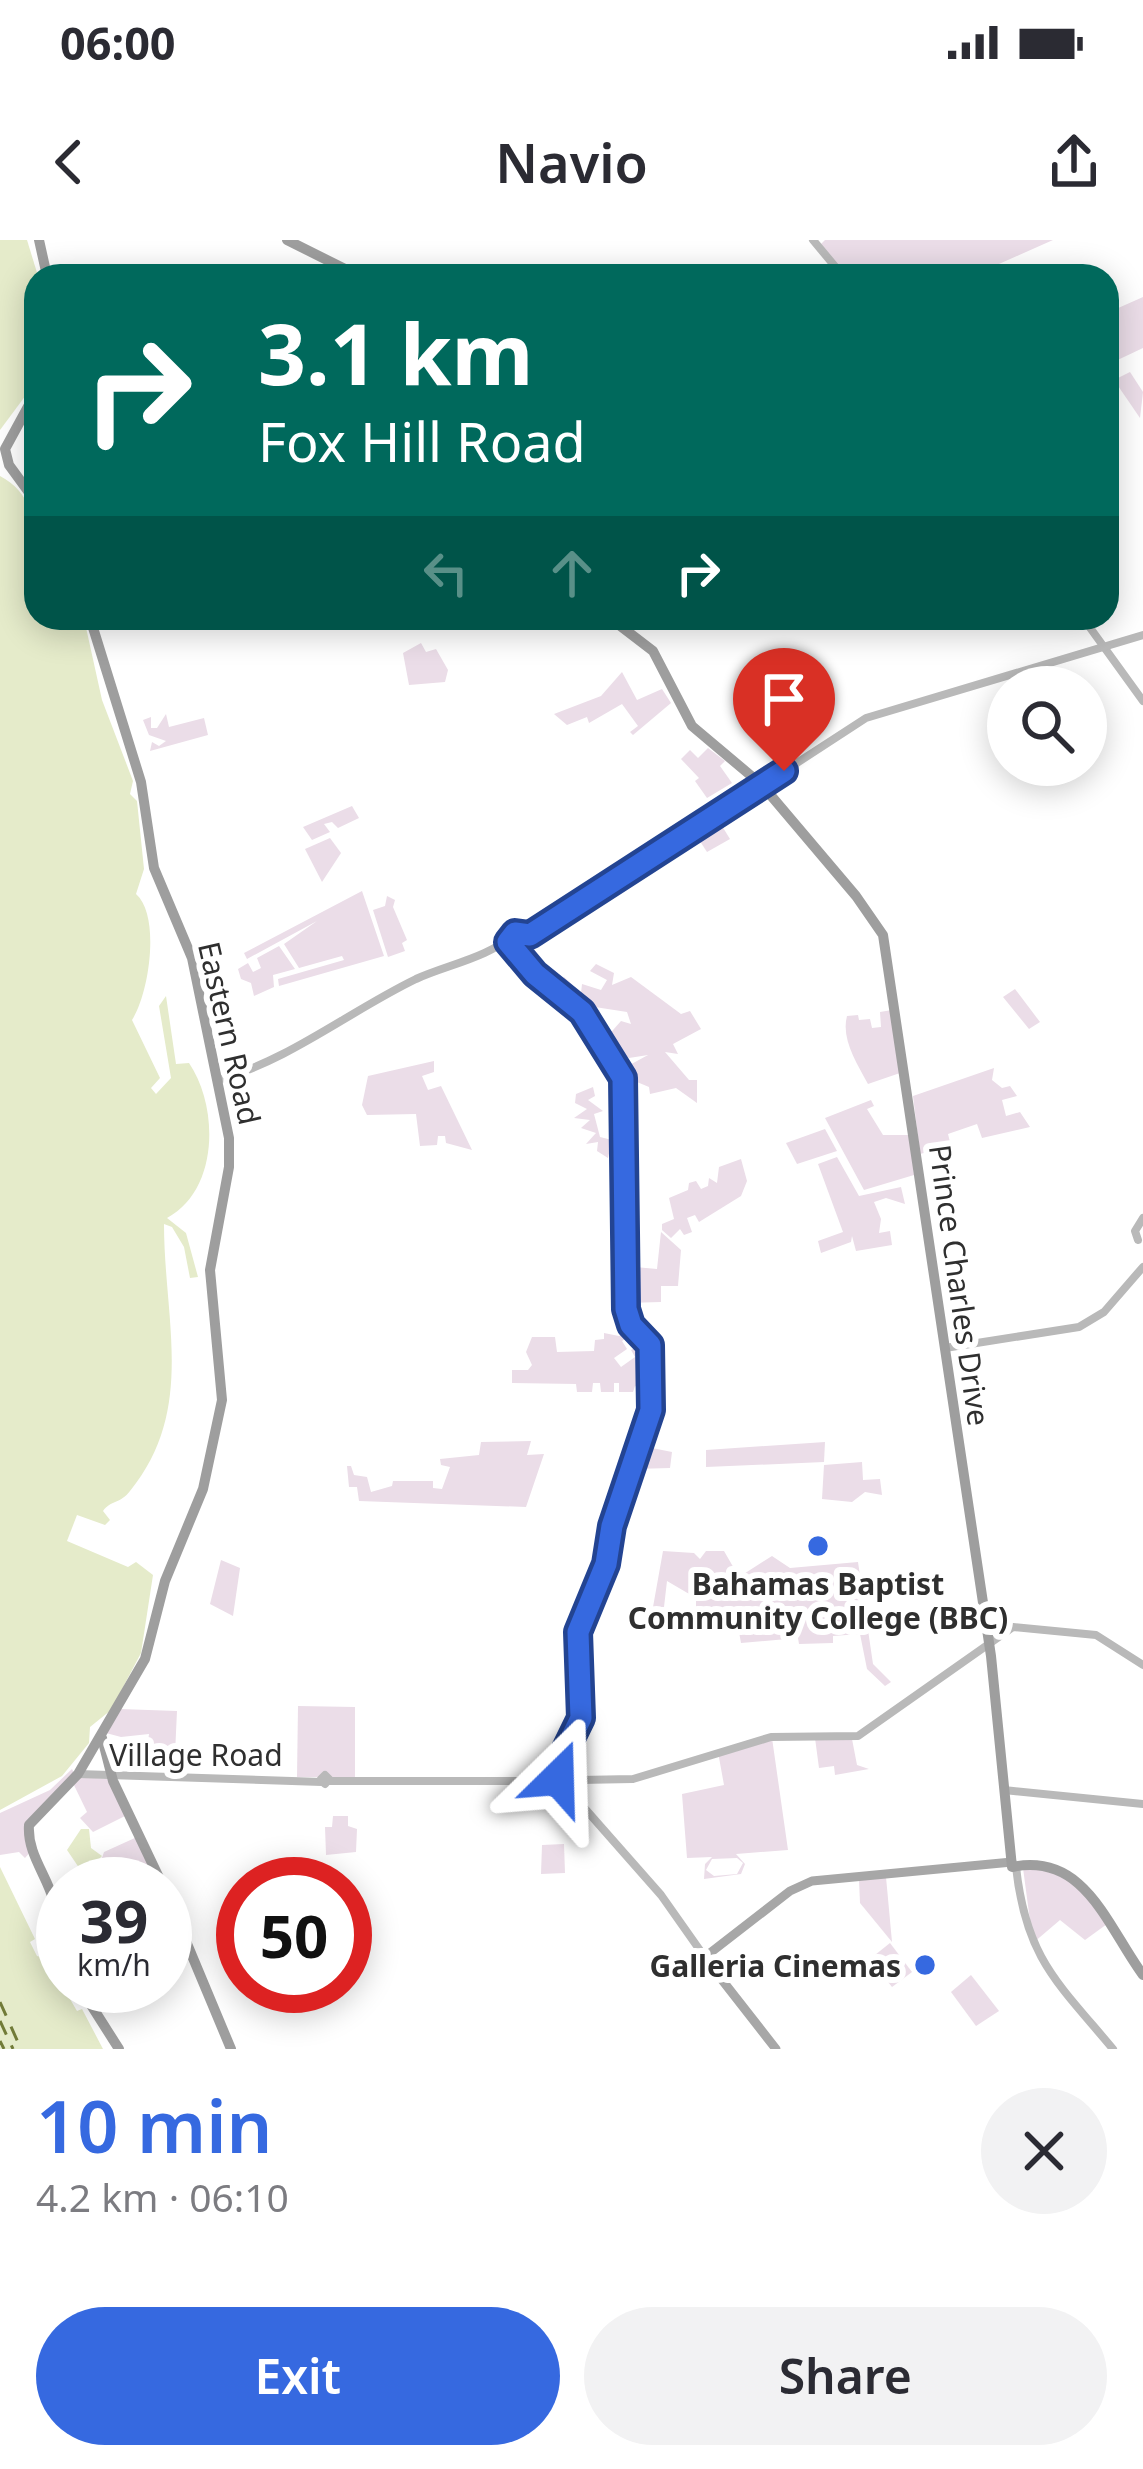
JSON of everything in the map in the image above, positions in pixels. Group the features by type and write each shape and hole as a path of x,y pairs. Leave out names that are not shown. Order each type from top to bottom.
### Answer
{"highway":[{"path":"287,240 334,264"},
{"path":"24,413 4,449 24,486"},
{"name":"Eastern Road","path":"94,630 139,773 154,868 192,958 230,1147 211,1270 223,1364 221,1412 190,1531 165,1581 151,1645 103,1735 99,1754"},
{"name":"Prince Charles Drive","path":"626,630 654,651 689,722 785,813 879,927 899,1026 1006,1790"},
{"path":"37,1857 28,1833 39,1804 99,1754 149,1857"},
{"path":"1006,1790 1016,1863"},
{"path":"1006,1790 1016,1863"},
{"path":"1016,1863 1048,1864 1076,1877 1143,1972"},
{"path":"192,1956 231,2049"},
{"path":"96,2013 119,2049"}],"main road":[{"path":"813,240 834,264"},
{"path":"1091,630 1143,701"},
{"path":"521,959 526,936 876,713 1143,635"},
{"path":"218,1080 267,1064 415,980 506,945 515,933 526,936"},
{"path":"506,945 582,1012 623,1078 626,1309 631,1325 648,1339 653,1358 648,1424 612,1526 606,1564 578,1632 581,1718 560,1779 710,1957 772,2048"},
{"path":"1141,1243 1135,1231 1143,1218"},
{"path":"946,1350 1085,1328 1110,1312 1143,1269"},
{"name":"Village Road","path":"78,1774 526,1781 644,1777 771,1737 857,1737 1009,1630 1096,1634 1143,1665"},
{"path":"1006,1790 1143,1804"},
{"path":"710,1957 792,1889 812,1881 1016,1863 1030,1941 1113,2049"}],"shaded area":[{"path":"0,240 27,240 34,264 24,264 24,398 0,430"},
{"path":"825,240 1053,240 999,264 837,264 821,244"},
{"path":"1143,297 1143,348 1119,359 1119,308"},
{"path":"1130,372 1143,392 1140,418 1119,387 1119,378"},
{"path":"0,476 24,498 24,630 87,630 102,700 133,781 130,794 137,801 144,869 136,894 148,919 150,956 132,1020 160,1078 151,1088 156,1094 171,1078 159,1006 166,996 176,1064 189,1063 206,1102 209,1146 197,1188 167,1218 186,1233 198,1277 190,1278 184,1247 172,1227 164,1224 172,1363 163,1429 130,1491 103,1511 110,1520 105,1525 77,1515 67,1541 128,1567 136,1562 153,1575 141,1653 111,1710 90,1727 89,1743 62,1776 0,1810"},
{"path":"421,643 426,652 436,649 448,670 445,682 409,685 403,653"},
{"path":"622,672 637,700 662,689 671,703 633,735 630,732 638,726 622,704 589,723 587,717 567,725 554,714 601,696"},
{"path":"166,714 169,727 204,718 208,735 150,751 152,742 159,746 166,741 149,735 143,720 151,717 151,728 157,728"},
{"path":"708,748 725,761 720,766 732,783 707,798 695,781 699,778 681,759 690,750 698,758"},
{"path":"352,806 359,818 338,828 332,822 324,824 330,832 312,840 303,827"},
{"path":"717,818 730,839 707,852 694,832"},
{"path":"330,838 341,853 322,882 305,849"},
{"path":"362,891 384,956 279,986 278,979 344,960 342,956 299,968 284,944 317,921 247,959 244,953"},
{"path":"387,896 395,900 393,907 407,940 402,943 405,951 388,957 373,910 385,906"},
{"path":"279,946 295,969 273,975 274,987 254,996 251,983 241,979 238,969 248,963 253,972 261,968 257,958"},
{"path":"596,964 614,973 612,985 631,977 681,1014 690,1011 701,1029 673,1044 678,1054 665,1052 689,1080 697,1080 697,1103 676,1088 650,1094 649,1087 625,1077 616,1063 626,1067 648,1055 629,1058 606,1038 621,1021 631,1024 627,1012 582,1005 560,981 564,977 581,993 582,984 601,990 607,980 590,971"},
{"path":"1015,989 1040,1022 1029,1029 1003,997"},
{"path":"892,1010 900,1073 868,1084 848,1041 847,1016 858,1015 859,1020 870,1019 872,1028 881,1027 880,1012"},
{"path":"434,1061 434,1072 422,1076 428,1090 441,1086 472,1150 446,1143 445,1136 438,1136 437,1145 420,1146 416,1114 367,1115 362,1105 368,1076"},
{"path":"994,1068 992,1080 1002,1088 1010,1086 1017,1096 1002,1100 1006,1116 1020,1112 1030,1127 982,1138 977,1124 948,1134 951,1146 920,1154 913,1096"},
{"path":"593,1087 595,1096 588,1100 603,1111 594,1114 600,1137 612,1140 608,1158 597,1151 598,1142 586,1144 596,1133 581,1128 590,1120 574,1118 587,1109 575,1103 576,1094"},
{"path":"871,1100 874,1106 867,1109 883,1135 910,1135 914,1175 864,1190 825,1118"},
{"path":"825,1129 837,1151 797,1164 786,1143"},
{"path":"837,1157 859,1196 901,1187 905,1204 886,1198 874,1202 881,1219 879,1233 890,1231 892,1245 856,1251 852,1236 851,1242 821,1253 818,1241 843,1232 818,1164"},
{"path":"741,1159 747,1181 741,1196 699,1222 695,1215 687,1218 692,1232 684,1235 680,1229 671,1238 662,1230 662,1224 674,1219 669,1198 688,1190 689,1183 696,1181 701,1189 708,1186 709,1178 717,1183 719,1167"},
{"path":"661,1232 681,1250 678,1286 661,1286 661,1302 626,1303 624,1266 657,1269"},
{"path":"631,1329 634,1333 622,1341 627,1349 614,1358 621,1367 635,1357 631,1350 640,1345 649,1355 649,1393 635,1386 633,1392 619,1392 619,1383 614,1383 614,1392 601,1392 600,1383 593,1383 592,1392 577,1392 576,1384 512,1383 512,1370 528,1370 532,1365 526,1352 532,1337 555,1337 557,1352 594,1351 595,1340 604,1339 604,1333 619,1336"},
{"path":"531,1441 527,1455 544,1454 526,1507 359,1501 357,1487 349,1487 347,1466 354,1475 367,1477 371,1492 392,1486 393,1481 433,1481 433,1488 442,1489 450,1467 441,1465 440,1459 479,1455 481,1442"},
{"path":"825,1442 824,1462 706,1467 706,1450"},
{"path":"652,1448 672,1452 670,1468 634,1469 640,1452"},
{"path":"862,1462 863,1480 880,1479 882,1495 865,1492 852,1502 822,1499 824,1465"},
{"path":"663,1551 694,1553 700,1559 706,1551 724,1551 739,1577 772,1556 790,1568 858,1562 873,1664 891,1682 885,1686 867,1669 860,1634 833,1636 833,1643 799,1644 798,1638 741,1643 739,1632 727,1632 726,1624 744,1624 744,1608 696,1608 696,1598 667,1581 664,1607 653,1607"},
{"path":"221,1560 240,1568 233,1616 210,1604"},
{"path":"298,1706 355,1707 355,1777 297,1777"},
{"path":"120,1709 177,1711 175,1754 150,1757 145,1764 149,1734 121,1737 106,1733"},
{"path":"772,1738 788,1850 736,1854 745,1864 741,1874 704,1879 705,1864 712,1857 687,1858 682,1794 724,1785 718,1752","holes":["737,1858 743,1863 737,1874 714,1876 706,1870 712,1859"]},
{"path":"815,1738 852,1739 857,1765 869,1769 835,1775 834,1766 819,1768"},
{"path":"72,1769 75,1775 31,1817 31,1851 25,1858 19,1852 0,1855 0,1813 50,1790"},
{"path":"79,1777 110,1779 127,1815 93,1832 80,1818 87,1812 72,1781"},
{"path":"333,1816 348,1816 348,1826 357,1829 356,1852 326,1855 325,1827 332,1827"},
{"path":"81,1829 89,1829 91,1848 102,1856 72,1857 67,1850"},
{"path":"137,1837 146,1857 102,1857"},
{"path":"564,1844 565,1873 541,1874 542,1845"},
{"path":"0,1867 35,1939 30,1942 36,1954 36,2013 84,2013 103,2049 0,2049"},
{"path":"1023,1868 1070,1874 1107,1924 1085,1940 1060,1920 1033,1943"},
{"path":"886,1877 892,1942 860,1903 859,1880"},
{"path":"890,1943 912,1972 892,1987 870,1959"},
{"path":"971,1975 999,2011 976,2026 951,1992"}],"ferry route":[{"path":"0,2002 21,2049"},
{"path":"0,2021 13,2049"},
{"path":"0,2041 4,2049"}],"place":[{"name":"Bahamas Baptist Community College (BBC)","path":"818,1546"},
{"name":"Galleria Cinemas","path":"925,1965"}],"route":[{"path":"558,1778 560,1761 573,1744 582,1712 578,1632 606,1564 612,1526 648,1424 653,1358 648,1339 631,1325 626,1309 621,1244 623,1078 582,1012 535,974 508,942 515,933 530,935 784,771"}]}
